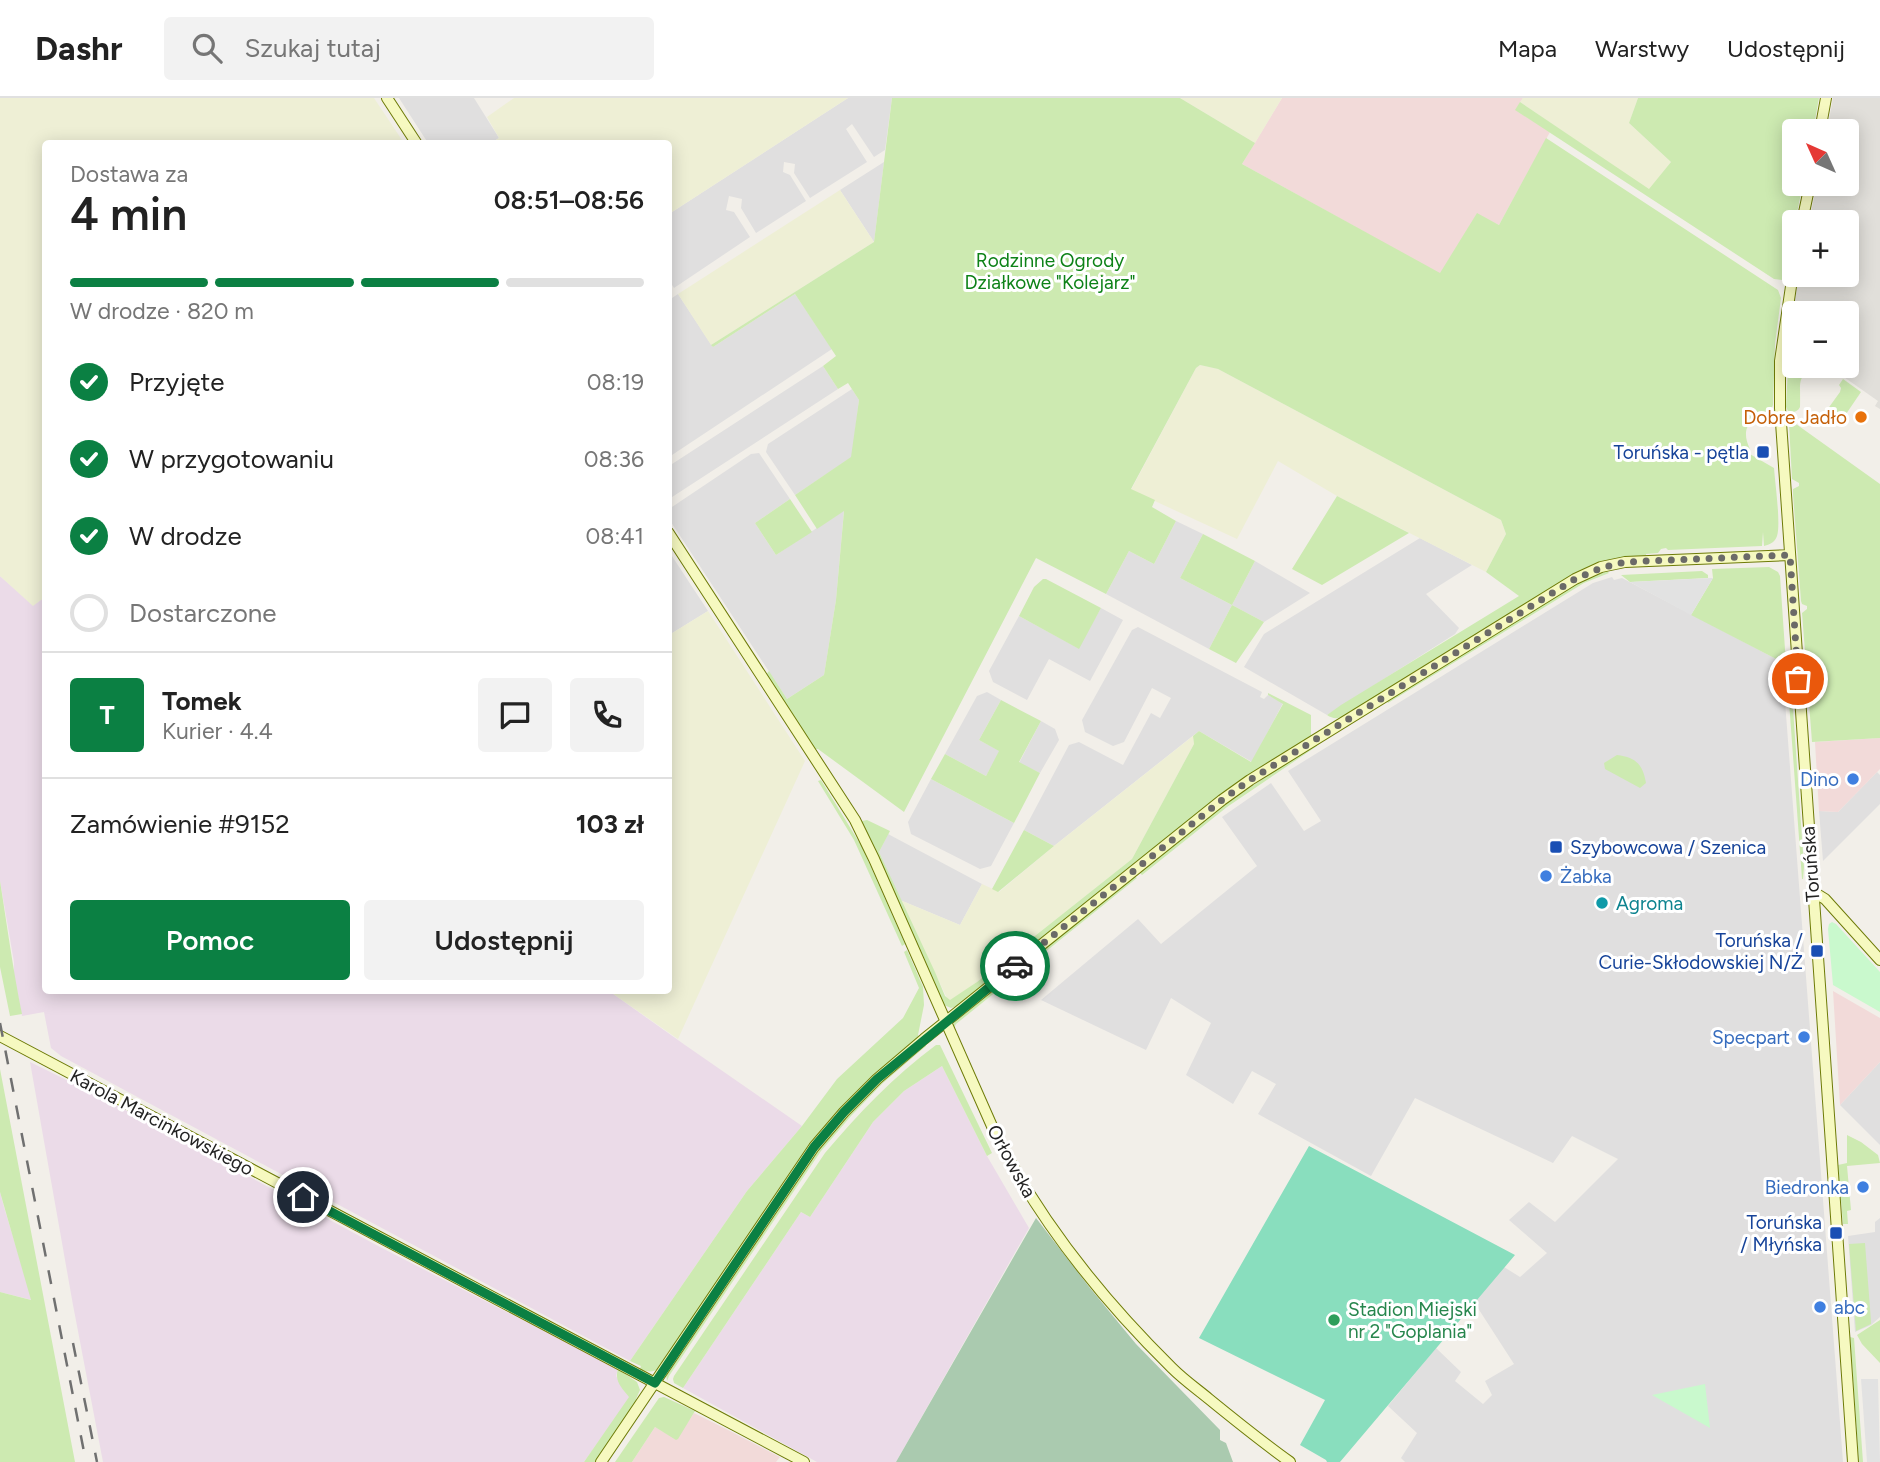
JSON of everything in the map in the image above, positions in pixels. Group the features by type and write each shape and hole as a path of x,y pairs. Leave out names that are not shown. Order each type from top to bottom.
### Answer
{"street":[{"path":"387,98 413,140"},
{"path":"1822,119 1826,98"},
{"name":"Toruńska","path":"1791,287 1782,348 1780,398 1853,1462"},
{"name":"Orłowska","path":"672,538 855,820 1005,1154 1048,1222 1103,1293 1181,1376 1290,1462"},
{"path":"601,1462 814,1147 844,1112 877,1079 945,1022 1211,808 1250,780 1575,579 1625,562 1790,555"},
{"path":"1812,891 1823,897 1880,960"},
{"path":"1814,922 1826,913 1837,912"},
{"name":"Karola Marcinkowskiego","path":"2,1037 804,1462"}],"shaded area":[{"path":"399,98 474,98 499,138 496,140 426,140"},
{"path":"848,98 892,98 885,150 874,157 852,124 846,129 867,162 810,198 794,173 795,164 784,162 783,172 790,175 806,201 756,233 741,208 742,199 729,196 726,210 734,212 750,237 674,288 672,212"},
{"path":"1282,98 1523,98 1516,110 1550,132 1499,225 1477,214 1440,274 1242,164"},
{"path":"1833,98 1880,98 1880,409 1875,406 1878,401 1845,378 1859,378 1859,301 1795,301 1797,287 1859,287 1859,210 1812,210 1814,196 1859,196 1859,119 1829,119"},
{"path":"884,162 874,242 840,190"},
{"path":"678,294 713,347 795,294 832,349 672,455 672,298"},
{"path":"823,366 838,389 672,497 672,464"},
{"path":"852,389 859,400 852,457 795,495 766,452 768,444"},
{"path":"759,453 790,499 755,523 776,555 844,510 836,600 824,675 787,699 672,524 672,507 751,454"},
{"path":"1176,521 1203,534 1180,578 1232,605 1209,649 1106,594 1129,551 1154,564"},
{"path":"1420,538 1472,565 1426,594 1459,628 1455,634 1327,715 1244,667 1264,634"},
{"path":"672,556 708,611 672,633"},
{"path":"1255,561 1310,593 1264,622 1232,605"},
{"path":"0,576 33,605 42,599 42,994 613,994 802,1126 747,1191 630,1361 61,1056 51,1048 44,1012 22,1016 0,881"},
{"path":"1612,577 1614,580 1622,578 1782,662 1843,1462 1405,1462 1401,1458 1417,1433 1388,1406 1436,1348 1461,1372 1455,1381 1483,1404 1492,1395 1485,1381 1514,1364 1474,1302 1504,1267 1520,1277 1547,1253 1509,1220 1529,1202 1555,1222 1618,1159 1572,1136 1553,1163 1415,1098 1371,1176 1258,1114 1276,1084 1252,1071 1233,1104 1186,1075 1211,1023 1171,998 1146,1050 1041,1000 1138,919 1161,944 1257,866 1222,817 1271,783 1304,831 1321,821 1288,771 1593,583"},
{"path":"1713,578 1691,615 1630,582"},
{"path":"1101,608 1123,620 1090,681 1049,659 1027,700 993,682 989,671 1019,616 1078,648"},
{"path":"1138,627 1262,692 1260,697 1264,699 1268,695 1283,703 1252,762 1199,731 1054,846 1024,830 1069,745 1079,742 1123,765 1151,713 1160,718 1171,698 1152,688 1124,742 1113,746 1085,732 1082,720 1132,630"},
{"path":"987,692 1001,700 979,740 1000,751 986,776 945,754 977,696"},
{"path":"1041,721 1055,729 1059,740 1040,773 1019,763"},
{"path":"1880,738 1880,769 1838,812 1819,811 1815,742"},
{"path":"1877,772 1880,775 1880,804 1823,861 1819,811 1838,812"},
{"path":"931,779 1014,823 991,866 980,869 911,834 908,822"},
{"path":"888,834 982,884 960,925 900,900 879,852"},
{"path":"1833,991 1880,1018 1880,1062 1840,1105"},
{"path":"30,1062 618,1369 616,1376 630,1397 584,1462 103,1462"},
{"path":"1880,1062 1880,1145 1840,1105"},
{"path":"942,1066 987,1156 1029,1228 896,1462 817,1462 683,1388 801,1212 810,1217 873,1122 904,1091"},
{"path":"0,1192 4,1207 32,1300 0,1292"},
{"path":"1880,1218 1880,1317 1871,1325 1855,1332 1848,1236 1875,1232 1875,1222"},
{"path":"1861,1379 1878,1379 1880,1462 1867,1462"},
{"path":"694,1413 780,1457 776,1462 632,1462 655,1427 676,1439"}],"green space":[{"path":"0,98 374,98 402,140 42,140 42,599 33,606 0,576"},
{"path":"514,98 848,98 672,212 672,140 496,140 499,138 487,117"},
{"name":"Rodzinne Ogrody Działkowe \"Kolejarz\"","path":"892,98 1180,98 1255,143 1242,164 1440,273 1477,213 1499,225 1546,138 1778,290 1781,298 1775,344 1773,405 1771,410 1749,424 1746,435 1750,449 1748,453 1774,468 1778,513 1776,538 1764,546 1763,532 1762,546 1666,548 1658,553 1646,554 1646,557 1573,575 1344,716 1333,718 1327,715 1519,596 1486,572 1506,534 1501,520 1218,369 1200,365 1131,489 1155,500 1152,507 1176,521 1154,564 1129,551 1106,594 1036,558 904,812 818,749 813,749 765,676 769,671 787,699 824,675 836,600 844,511 817,529 795,495 851,457 859,400 848,383 838,389 823,366 836,356 795,294 713,347 711,345 874,242"},
{"path":"1180,98 1282,98 1255,143"},
{"path":"1523,98 1638,98 1629,123 1671,162 1649,190 1520,102"},
{"path":"1638,98 1819,98 1815,119 1782,119 1782,196 1800,196 1798,210 1782,210 1782,280 1774,279 1515,110 1520,102 1649,189 1671,162 1629,123"},
{"path":"840,190 874,242 711,345 678,294"},
{"path":"1200,365 1218,369 1501,520 1506,534 1486,572 1337,496 1278,461 1237,539 1131,490"},
{"path":"1787,378 1802,378 1800,407 1793,412 1786,407"},
{"path":"1843,379 1861,392 1842,420 1827,410 1840,392 1839,385"},
{"path":"1792,421 1880,484 1880,738 1812,742 1802,613 1807,606 1801,601 1793,494 1793,489 1799,486 1799,483 1792,479 1789,424"},
{"path":"1337,496 1409,533 1322,585 1292,569"},
{"path":"790,499 812,532 776,555 755,523"},
{"path":"1203,534 1255,561 1232,605 1180,578"},
{"path":"1769,567 1780,576 1786,664 1691,615 1713,578 1712,569"},
{"path":"1607,571 1609,573 1584,583 1388,703 1386,700 1568,589"},
{"path":"1702,571 1708,578 1630,582 1621,575"},
{"path":"1043,579 1101,608 1079,649 1019,616 1034,587"},
{"path":"1232,605 1264,622 1236,663 1209,649"},
{"path":"708,611 805,761 678,1039 613,994 672,994 672,633"},
{"path":"1790,665 1804,867 1803,879 1787,674"},
{"path":"1268,693 1311,715 1311,736 1256,770 960,1005 951,1008 944,1005 861,825 862,821 867,820 890,831 879,852 945,996 950,1000 977,982 1132,859 1194,744 1193,736 1199,731 1251,762 1283,704"},
{"path":"1001,700 1041,721 1019,762 1040,773 1014,823 931,779 945,754 986,776 999,751 979,740"},
{"path":"1193,736 1194,744 1132,859 959,996 948,1000 900,900 960,925 982,884 999,892"},
{"path":"1316,743 1317,746 1227,807 1142,875 1139,872 1224,805"},
{"path":"1617,755 1638,763 1646,783 1640,788 1605,769 1604,763"},
{"path":"821,780 862,847 905,944 902,946 854,840 818,781"},
{"path":"1024,830 1054,846 998,892 992,889"},
{"path":"1134,876 1137,878 952,1027 956,1019"},
{"path":"0,881 22,1014 10,1016 0,967"},
{"path":"1832,922 1880,972 1880,1012 1833,985 1828,929"},
{"path":"907,950 923,987 924,1005 919,1037 815,1139 660,1367 650,1371 640,1369 641,1366 630,1361 747,1191 802,1126 837,1079 903,1018 919,988 904,952"},
{"path":"924,1044 926,1046 883,1083 821,1151 667,1381 666,1374 818,1149 847,1114 880,1081"},
{"path":"936,1045 940,1045 992,1153 987,1156 942,1066 904,1091 873,1122 810,1217 801,1212 683,1388 674,1383 674,1376 825,1153 877,1096"},
{"path":"0,1069 75,1462 0,1462 0,1292 31,1300 0,1192"},
{"path":"1847,1135 1878,1155 1880,1163 1847,1166 1851,1210 1847,1211 1848,1224 1843,1224 1838,1165 1847,1163"},
{"name":"Stadion Miejski nr 2 \"Goplania\"","path":"1309,1146 1515,1255 1340,1462 1327,1462 1300,1445 1325,1400 1199,1338"},
{"path":"1036,1218 1136,1344 1220,1430 1220,1440 1226,1443 1233,1462 896,1462"},
{"path":"1865,1243 1871,1324 1856,1331 1849,1244"},
{"path":"1880,1320 1880,1363 1857,1335"},
{"path":"1850,1337 1854,1338 1863,1462 1859,1462"},
{"path":"618,1369 637,1382 640,1390 636,1403 596,1462 584,1462 629,1397 618,1381"},
{"path":"1705,1384 1710,1428 1652,1395"},
{"path":"664,1397 695,1411 678,1439 655,1427 632,1462 615,1462 659,1398"}],"railway":[{"path":"0,1023 86,1462"},
{"path":"73,1343 97,1462"}],"way so far":[{"path":"1015,966 1250,780 1575,579 1601,568 1625,562 1790,555 1798,679"}],"place":[{"name":"Dobre Jadło","path":"1861,417"},
{"name":"Toruńska - pętla","path":"1763,452"},
{"name":"Dino","path":"1853,779"},
{"name":"Szybowcowa / Szenica","path":"1556,847"},
{"name":"Żabka","path":"1546,876"},
{"name":"Agroma","path":"1602,903"},
{"name":"Toruńska / Curie-Skłodowskiej N/Ż","path":"1817,951"},
{"name":"Specpart","path":"1804,1037"},
{"name":"Biedronka","path":"1863,1187"},
{"name":"Toruńska / Młyńska","path":"1836,1233"},
{"name":"abc","path":"1820,1307"},
{"name":"Stadion Miejski nr 2 \"Goplania\"","path":"1334,1320"}],"route":[{"path":"303,1197 655,1383 814,1147 844,1112 923,1039 1015,966"}]}
